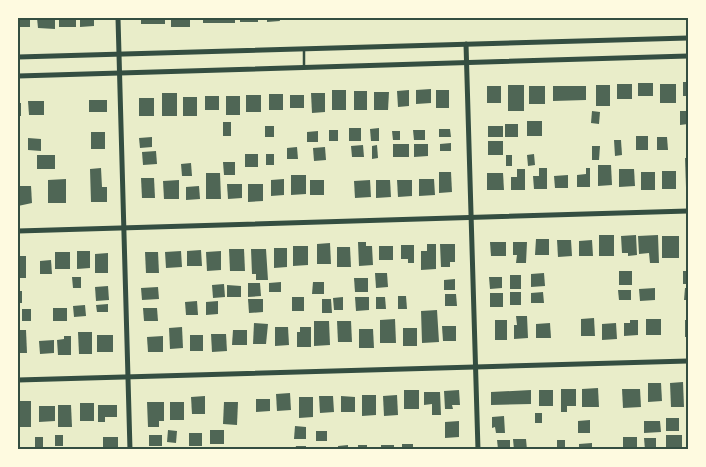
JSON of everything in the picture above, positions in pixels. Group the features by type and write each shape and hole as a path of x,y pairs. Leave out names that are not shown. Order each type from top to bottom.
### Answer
{"street":[{"path":"118,18 130,450"},
{"path":"18,57 688,38"},
{"path":"466,44 478,450"},
{"path":"18,76 688,56"},
{"path":"18,231 688,211"},
{"path":"18,380 688,361"}],"lane":[{"path":"304,49 304,67"}],"building":[{"path":"18,18 30,18 30,27 18,27"},
{"path":"37,18 55,18 55,29 38,28"},
{"path":"59,18 76,18 76,27 59,27"},
{"path":"80,18 94,18 94,26 80,27"},
{"path":"141,18 165,18 165,24 141,24"},
{"path":"171,18 190,18 190,27 171,27"},
{"path":"203,18 235,18 235,23 203,23"},
{"path":"240,18 258,18 258,22 240,22"},
{"path":"267,18 279,18 280,21 267,22"},
{"path":"288,18 306,18 306,20 288,20"},
{"path":"314,18 328,18 328,20 314,20"},
{"path":"683,82 688,82 688,96 683,96"},
{"path":"638,83 653,83 653,96 638,96"},
{"path":"617,84 632,84 632,99 617,99"},
{"path":"660,84 676,84 676,103 660,103"},
{"path":"508,85 524,85 524,111 508,111"},
{"path":"596,85 610,85 610,106 596,106"},
{"path":"487,86 501,86 501,103 487,103"},
{"path":"529,86 545,86 545,104 529,104"},
{"path":"553,86 586,86 586,100 553,101"},
{"path":"431,89 431,103 416,104 416,90"},
{"path":"332,90 346,90 346,110 332,110"},
{"path":"409,90 409,106 398,107 397,91"},
{"path":"436,90 449,90 449,108 436,108"},
{"path":"354,91 367,91 367,110 354,110"},
{"path":"374,92 389,92 388,110 374,110"},
{"path":"162,93 177,93 177,116 162,116"},
{"path":"311,93 325,93 325,112 312,113"},
{"path":"269,94 283,94 283,110 269,110"},
{"path":"246,95 261,95 261,112 246,112"},
{"path":"290,95 304,95 304,108 290,108"},
{"path":"205,96 219,96 219,110 205,110"},
{"path":"226,96 240,96 240,115 226,115"},
{"path":"183,97 197,97 197,116 183,116"},
{"path":"139,98 154,98 154,116 139,116"},
{"path":"89,100 107,100 107,112 89,112"},
{"path":"28,101 44,101 44,115 29,115"},
{"path":"18,103 21,103 21,116 18,116"},
{"path":"592,111 600,112 599,124 591,123"},
{"path":"680,111 688,111 688,124 680,125"},
{"path":"527,121 542,121 542,136 527,136"},
{"path":"223,122 231,122 231,136 223,136"},
{"path":"505,124 518,124 518,137 505,137"},
{"path":"265,126 274,126 274,137 265,137"},
{"path":"488,126 503,126 503,137 488,137"},
{"path":"349,128 361,128 361,141 349,141"},
{"path":"379,128 379,141 371,141 370,129"},
{"path":"439,129 450,129 451,137 439,137"},
{"path":"329,130 338,130 338,141 329,141"},
{"path":"413,130 425,130 425,140 414,140"},
{"path":"318,131 318,142 307,142 307,132"},
{"path":"392,131 400,131 400,140 393,140"},
{"path":"91,132 105,132 105,149 91,149"},
{"path":"636,136 648,136 648,150 636,150"},
{"path":"152,137 152,147 140,148 139,138"},
{"path":"657,137 667,137 668,150 657,150"},
{"path":"28,138 41,139 41,151 28,150"},
{"path":"614,140 621,140 622,155 615,156"},
{"path":"488,141 503,141 503,155 488,155"},
{"path":"451,143 451,151 440,151 440,144"},
{"path":"393,144 409,144 409,157 393,157"},
{"path":"414,144 428,144 428,156 414,157"},
{"path":"363,145 364,157 352,157 351,146"},
{"path":"377,145 378,158 372,159 372,146"},
{"path":"592,146 600,146 599,160 592,160"},
{"path":"297,147 298,159 287,159 287,148"},
{"path":"325,147 326,160 314,161 313,148"},
{"path":"156,151 157,164 143,165 142,152"},
{"path":"245,154 258,154 258,167 245,167"},
{"path":"266,154 274,154 274,165 266,165"},
{"path":"534,154 535,165 528,166 527,155"},
{"path":"37,155 55,155 55,169 37,169"},
{"path":"506,155 512,155 512,166 506,166"},
{"path":"685,158 688,158 688,187 686,187"},
{"path":"223,162 235,162 235,175 224,175"},
{"path":"191,163 192,176 182,176 181,164"},
{"path":"598,165 611,165 612,185 598,186"},
{"path":"101,168 102,187 107,187 107,202 91,202 90,169"},
{"path":"539,168 547,168 547,189 534,189 533,176 539,176"},
{"path":"586,168 590,168 590,187 577,187 577,175 586,174"},
{"path":"517,169 525,169 525,190 511,190 511,177 517,177"},
{"path":"619,169 634,169 635,186 619,187"},
{"path":"662,171 676,171 676,189 662,189"},
{"path":"439,172 451,172 452,192 439,193"},
{"path":"641,172 655,172 655,190 641,190"},
{"path":"206,173 220,173 221,199 206,199"},
{"path":"487,173 503,173 504,190 487,190"},
{"path":"291,175 306,175 306,194 291,195"},
{"path":"568,175 568,188 555,188 554,176"},
{"path":"141,178 154,178 155,198 142,198"},
{"path":"66,179 66,203 48,203 48,180"},
{"path":"284,179 284,195 271,196 271,180"},
{"path":"419,179 434,179 435,195 419,196"},
{"path":"179,180 179,199 164,199 163,181"},
{"path":"310,180 324,180 324,195 310,195"},
{"path":"370,180 371,197 355,198 354,181"},
{"path":"376,180 390,180 391,197 376,198"},
{"path":"397,180 412,180 412,196 398,197"},
{"path":"227,184 242,184 242,198 228,199"},
{"path":"248,184 263,184 263,201 248,202"},
{"path":"18,186 31,186 32,203 18,206"},
{"path":"199,186 200,199 186,200 186,187"},
{"path":"599,235 614,235 614,256 599,256"},
{"path":"636,235 637,255 628,256 628,253 622,253 621,236"},
{"path":"658,235 659,263 650,263 649,253 639,254 638,236"},
{"path":"662,236 679,236 679,258 662,258"},
{"path":"536,239 549,239 549,255 535,255"},
{"path":"557,240 571,240 572,256 558,257"},
{"path":"592,240 593,256 579,256 579,241"},
{"path":"358,242 366,242 366,246 372,246 373,265 359,266"},
{"path":"490,242 506,242 506,256 491,256"},
{"path":"513,242 527,242 526,263 516,263 517,255 513,255"},
{"path":"330,243 331,264 317,264 317,244"},
{"path":"427,244 436,244 436,269 421,270 421,251 427,251"},
{"path":"440,244 455,244 455,262 450,262 450,267 441,267"},
{"path":"401,245 414,245 414,263 408,263 408,259 401,259"},
{"path":"293,246 308,246 308,265 293,266"},
{"path":"379,246 393,246 393,260 379,260"},
{"path":"337,247 350,247 351,267 337,267"},
{"path":"274,248 287,248 287,267 274,268"},
{"path":"229,249 244,249 245,271 230,271"},
{"path":"251,249 266,249 268,280 256,280 256,274 252,274"},
{"path":"201,250 202,266 187,266 187,251"},
{"path":"77,251 90,251 90,268 77,269"},
{"path":"181,251 182,267 166,268 165,252"},
{"path":"221,251 221,270 207,271 206,252"},
{"path":"55,252 70,252 70,269 55,269"},
{"path":"145,252 158,252 159,273 146,273"},
{"path":"108,253 108,273 95,273 95,254"},
{"path":"18,256 26,256 26,278 18,278"},
{"path":"51,260 52,274 40,274 40,261"},
{"path":"619,271 632,271 632,285 619,285"},
{"path":"683,271 688,271 688,284 683,284"},
{"path":"375,273 387,273 388,287 376,288"},
{"path":"544,273 545,286 531,287 531,274"},
{"path":"510,275 521,275 521,289 510,289"},
{"path":"72,277 81,277 81,288 73,288"},
{"path":"489,277 502,277 502,288 490,289"},
{"path":"354,278 368,278 368,292 355,292"},
{"path":"455,279 455,290 444,290 444,280"},
{"path":"281,282 281,292 269,292 269,283"},
{"path":"313,282 324,282 324,294 312,294"},
{"path":"248,283 260,283 261,296 248,297"},
{"path":"224,284 225,297 213,298 212,285"},
{"path":"227,285 241,286 241,297 227,297"},
{"path":"108,286 109,300 96,301 95,287"},
{"path":"158,287 159,299 142,300 141,288"},
{"path":"655,288 655,300 640,301 639,289"},
{"path":"685,288 688,288 688,300 684,300"},
{"path":"618,290 631,290 631,300 619,300"},
{"path":"18,291 22,291 22,303 18,303"},
{"path":"510,292 521,292 521,305 510,305"},
{"path":"543,292 544,303 531,303 531,293"},
{"path":"490,293 503,293 503,307 490,307"},
{"path":"445,294 456,294 457,306 445,306"},
{"path":"398,296 406,296 407,309 398,309"},
{"path":"292,297 304,297 304,311 292,311"},
{"path":"343,297 343,310 334,310 333,298"},
{"path":"355,297 369,297 369,310 356,311"},
{"path":"376,297 385,297 386,309 376,309"},
{"path":"248,299 263,299 263,312 249,313"},
{"path":"322,299 331,299 332,313 322,313"},
{"path":"197,301 198,315 186,315 185,302"},
{"path":"218,301 218,314 206,315 206,302"},
{"path":"108,304 108,312 97,312 96,305"},
{"path":"85,305 86,316 74,317 73,306"},
{"path":"53,308 67,308 67,321 53,321"},
{"path":"143,308 157,308 158,321 144,321"},
{"path":"22,309 31,309 31,321 22,321"},
{"path":"437,310 439,342 422,343 421,311"},
{"path":"516,316 527,316 528,338 514,339 514,325 517,325"},
{"path":"594,318 595,336 581,336 581,319"},
{"path":"395,319 396,343 380,343 380,320"},
{"path":"646,319 661,319 661,335 646,335"},
{"path":"495,320 507,320 507,340 495,340"},
{"path":"630,320 638,320 638,335 624,336 624,323 630,323"},
{"path":"685,320 688,320 688,337 685,337"},
{"path":"314,321 329,321 330,345 314,346"},
{"path":"337,321 351,321 352,342 338,342"},
{"path":"254,323 268,324 266,344 253,344"},
{"path":"550,323 551,338 536,338 536,324"},
{"path":"616,323 617,339 602,340 602,324"},
{"path":"442,326 456,326 456,341 443,341"},
{"path":"182,327 183,348 170,349 169,328"},
{"path":"275,327 288,327 289,345 275,346"},
{"path":"300,327 311,327 311,347 297,347 297,332 300,332"},
{"path":"403,328 417,328 417,346 403,346"},
{"path":"359,329 373,329 374,348 359,348"},
{"path":"18,330 26,330 27,353 18,353"},
{"path":"233,330 247,330 247,345 232,345"},
{"path":"78,332 92,332 92,354 79,354"},
{"path":"211,334 226,334 227,351 212,352"},
{"path":"97,335 113,335 113,352 97,352"},
{"path":"190,335 203,335 203,351 190,351"},
{"path":"64,336 71,336 71,355 58,355 57,340 64,339"},
{"path":"163,336 163,352 148,352 147,337"},
{"path":"54,340 54,353 40,354 39,341"},
{"path":"683,382 684,407 671,407 670,383"},
{"path":"648,383 661,383 662,401 648,402"},
{"path":"598,388 599,407 582,407 582,389"},
{"path":"561,389 576,389 576,406 567,406 567,412 561,412"},
{"path":"622,389 640,389 641,407 623,408"},
{"path":"404,390 419,390 419,409 404,409"},
{"path":"459,390 460,405 452,405 453,409 445,409 444,391"},
{"path":"531,390 531,404 491,405 491,392"},
{"path":"539,390 553,390 553,406 539,406"},
{"path":"424,392 440,392 441,415 432,415 432,404 424,405"},
{"path":"290,393 291,410 277,411 276,394"},
{"path":"362,395 376,395 376,415 362,416"},
{"path":"397,395 398,415 384,416 383,396"},
{"path":"205,396 205,414 192,414 191,397"},
{"path":"319,396 333,396 334,412 320,413"},
{"path":"341,396 355,397 355,412 341,412"},
{"path":"299,397 313,397 313,417 299,418"},
{"path":"256,399 270,399 270,411 256,412"},
{"path":"18,401 31,401 31,427 18,427"},
{"path":"147,402 164,402 164,421 159,421 159,427 148,427"},
{"path":"170,402 184,402 184,420 170,420"},
{"path":"224,402 238,402 237,425 223,424"},
{"path":"80,403 94,403 94,421 80,421"},
{"path":"58,405 71,405 72,427 58,427"},
{"path":"98,405 117,405 117,417 105,417 105,422 98,422"},
{"path":"39,406 55,406 55,421 39,422"},
{"path":"535,413 542,413 542,423 535,423"},
{"path":"504,416 505,433 496,433 495,427 492,428 492,417"},
{"path":"666,418 679,418 679,431 666,431"},
{"path":"590,420 590,433 578,433 578,421"},
{"path":"459,421 459,437 445,438 445,422"},
{"path":"644,421 660,421 661,432 644,433"},
{"path":"295,426 306,427 306,439 294,439"},
{"path":"168,430 177,431 176,443 167,442"},
{"path":"210,430 224,430 224,444 210,444"},
{"path":"316,431 327,431 327,441 316,441"},
{"path":"189,433 202,433 202,446 189,446"},
{"path":"55,435 63,435 63,446 55,446"},
{"path":"149,435 162,435 162,446 149,446"},
{"path":"666,435 682,435 682,450 666,450"},
{"path":"35,437 43,437 43,449 35,449"},
{"path":"103,437 118,437 118,448 103,448"},
{"path":"623,437 637,437 637,450 623,450"},
{"path":"644,438 656,438 656,450 645,450"},
{"path":"513,439 526,439 527,450 514,450"},
{"path":"497,440 510,440 510,448 498,449"},
{"path":"557,440 565,440 565,450 557,450"},
{"path":"592,443 592,450 579,450 579,444"},
{"path":"402,444 413,444 413,450 402,450"},
{"path":"348,445 348,450 338,450 338,446"},
{"path":"358,445 367,445 367,450 358,450"},
{"path":"381,445 394,445 394,450 381,450"},
{"path":"296,446 306,446 306,450 295,450"}]}
